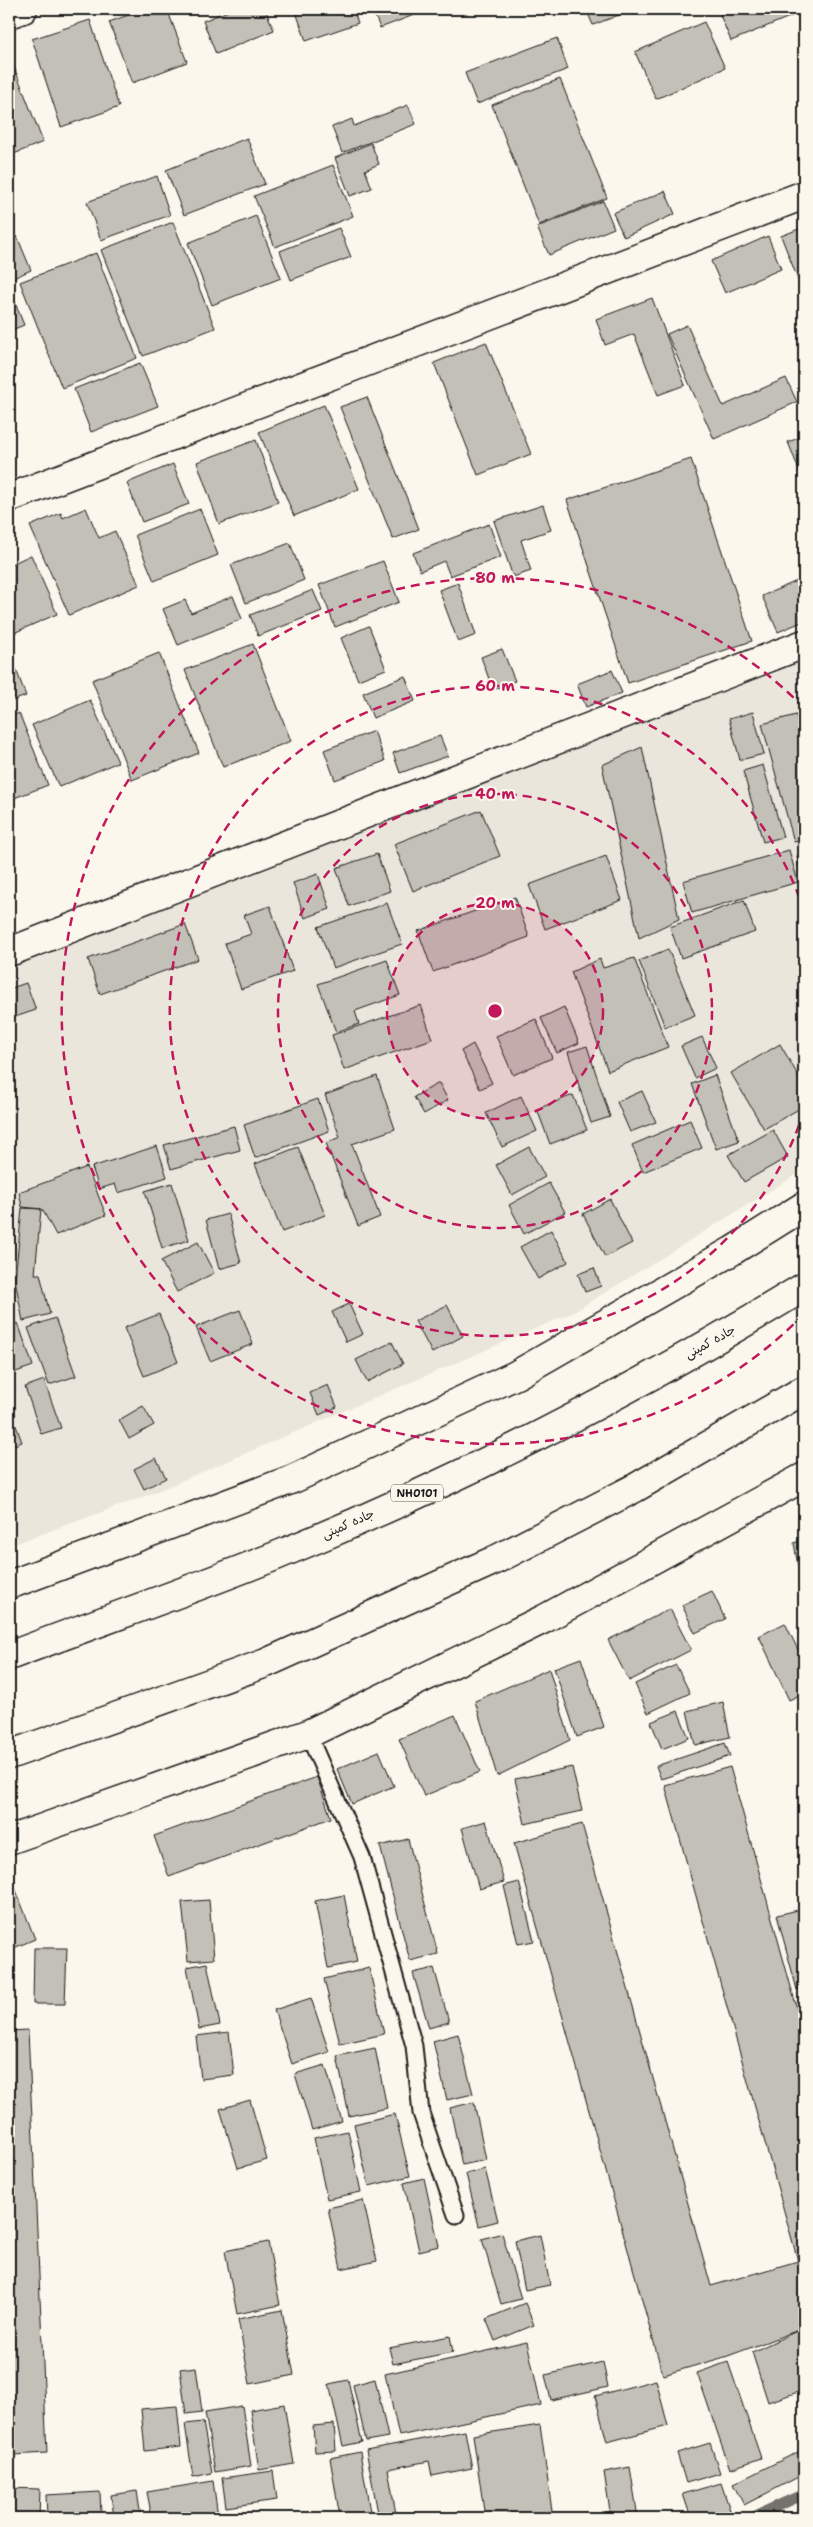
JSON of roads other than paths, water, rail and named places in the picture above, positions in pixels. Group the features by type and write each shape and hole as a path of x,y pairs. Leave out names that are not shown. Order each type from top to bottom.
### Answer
{"main road":[{"path":"9,14 23,9"},
{"path":"9,498 804,195"},
{"path":"9,952 804,644"},
{"path":"9,1585 293,1479 516,1375 732,1250 804,1206"},
{"name":"جاده کمپنی","path":"9,1656 278,1555 500,1456 726,1334 804,1287"},
{"path":"9,1755 266,1664 495,1560 635,1488 804,1390"},
{"path":"9,1840 308,1734 544,1619 804,1477"}],"lane":[{"path":"308,1734 362,1857 414,2046 421,2113 456,2215"}],"waterway":[{"path":"751,2518 804,2494"}]}
